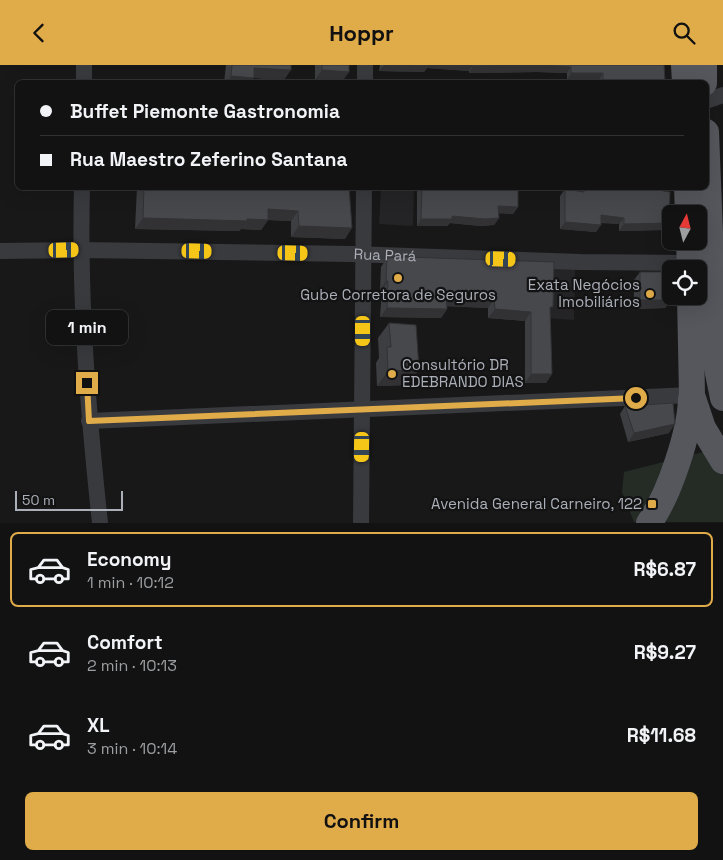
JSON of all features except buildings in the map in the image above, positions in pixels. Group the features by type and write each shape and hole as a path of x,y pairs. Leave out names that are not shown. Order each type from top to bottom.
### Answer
{"main road":[{"path":"684,65 685,80"},
{"path":"704,65 704,80"},
{"path":"687,190 688,205"},
{"path":"709,190 716,358 723,398"},
{"path":"654,517 677,461 691,411 690,305"},
{"path":"692,395 703,428 720,453"},
{"path":"677,461 685,454 694,451 720,453"}],"street":[{"path":"84,65 84,80"},
{"path":"365,65 365,80"},
{"path":"709,100 723,95"},
{"path":"82,190 80,250 89,421 100,523"},
{"path":"361,523 364,190"},
{"name":"Rua Pará","path":"0,251 80,250 363,254 580,262 689,258"},
{"path":"89,421 692,395"}],"shaded area":[{"path":"381,190 414,190 413,226 379,224"},
{"path":"548,265 575,267 574,320 546,318"},
{"path":"707,451 723,474 723,522 634,522 622,492 624,472"}],"place":[{"name":"Gube Corretora de Seguros","path":"398,278"},
{"name":"Exata Negócios Imobiliários","path":"650,294"},
{"name":"Consultório DR EDEBRANDO DIAS","path":"392,374"},
{"name":"Avenida General Carneiro, 122","path":"652,504"}],"route":[{"path":"87,383 89,421 636,398"}]}
